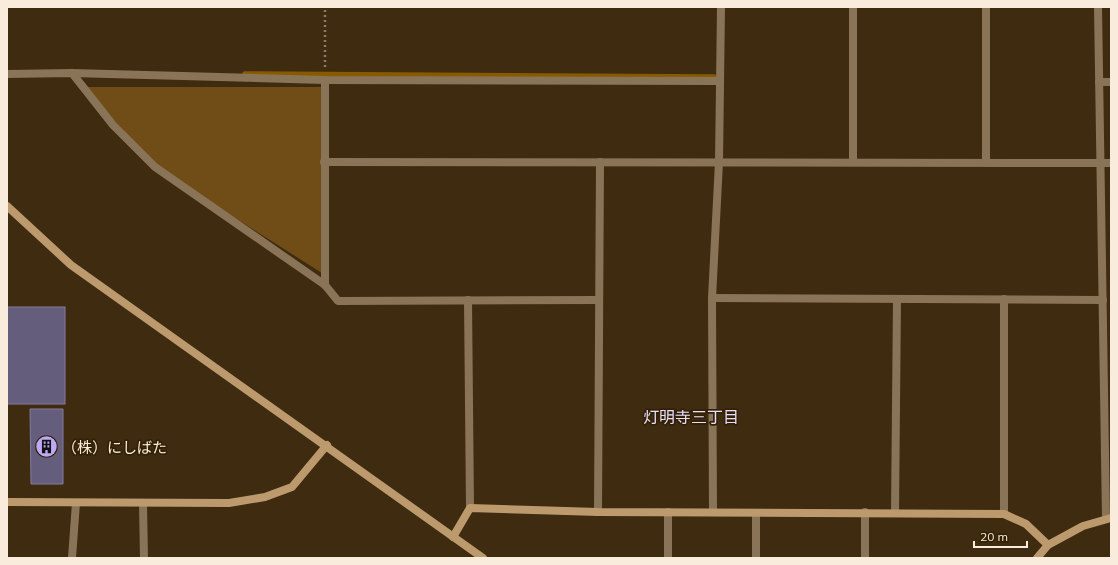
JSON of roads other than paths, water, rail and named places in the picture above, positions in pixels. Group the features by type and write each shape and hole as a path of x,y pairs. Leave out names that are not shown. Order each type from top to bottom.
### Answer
{"street":[{"path":"713,512 712,298 719,162 720,7"},
{"path":"853,7 853,161"},
{"path":"986,7 986,162"},
{"path":"1037,558 1048,545 1082,526 1108,519 1107,366 1100,163 1098,7"},
{"path":"7,74 72,73 325,80 720,81"},
{"path":"72,73 113,125 155,166 325,285 338,301 599,300"},
{"path":"325,80 325,285"},
{"path":"1099,82 1111,82"},
{"path":"324,162 853,161 1111,163"},
{"path":"598,512 600,162"},
{"path":"7,206 71,265 327,445 483,558"},
{"path":"712,298 1004,299 1105,296"},
{"path":"895,513 897,299"},
{"path":"1004,299 1004,514"},
{"path":"454,537 470,508 468,300"},
{"path":"7,502 143,504 229,503 265,497 292,487 327,445"},
{"path":"72,558 76,503"},
{"path":"143,504 144,558"},
{"path":"470,508 598,512 865,512 1004,514 1026,524 1048,545"},
{"path":"668,512 668,558"},
{"path":"756,512 756,558"},
{"path":"865,512 865,558"}],"waterway":[{"path":"245,74 714,77"}],"place":[{"name":"（株）にしばた","path":"47,447"}],"district":[{"name":"灯明寺三丁目","path":"691,417"}]}
